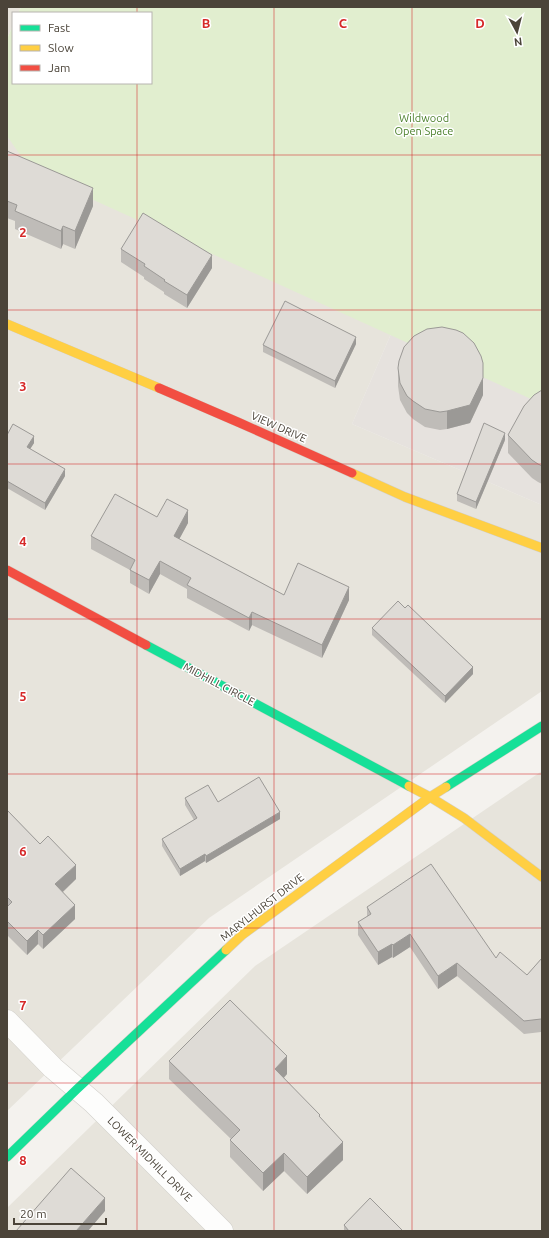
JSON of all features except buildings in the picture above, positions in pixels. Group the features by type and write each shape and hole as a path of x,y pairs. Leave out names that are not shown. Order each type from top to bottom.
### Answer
{"street":[{"name":"VIEW DRIVE","path":"7,324 240,423 405,497 542,548"},
{"name":"MIDHILL CIRCLE","path":"7,570 430,797 464,818 542,877"},
{"name":"MARYLHURST DRIVE","path":"7,1157 77,1089 242,935 430,797 542,726"},
{"path":"7,1021 53,1068 77,1089"},
{"name":"LOWER MIDHILL DRIVE","path":"77,1089 94,1103 222,1231"}],"shaded area":[{"path":"7,7 21,7 18,12 12,12 12,27 7,39"},
{"path":"7,75 12,84 15,84 426,253 352,424 542,505 542,691 209,918 7,1111"},
{"path":"426,253 542,303 542,505 352,424"},
{"path":"542,771 542,1231 7,1231 7,1208 255,966"}],"green space":[{"name":"Wildwood Open Space","path":"21,7 542,7 542,404 32,172 7,136 7,39 12,27 12,84 152,84 152,12 18,12"}],"traffic: fast":[{"path":"146,645 409,786"},
{"path":"446,787 542,726"},
{"path":"7,1157 77,1089 226,950"}],"traffic: slow":[{"path":"7,324 159,388"},
{"path":"352,473 405,497 542,548"},
{"path":"409,786 464,818 542,877"},
{"path":"226,950 242,935 430,797 446,787"}],"traffic: jam":[{"path":"159,388 352,473"},
{"path":"7,570 146,645"}]}
